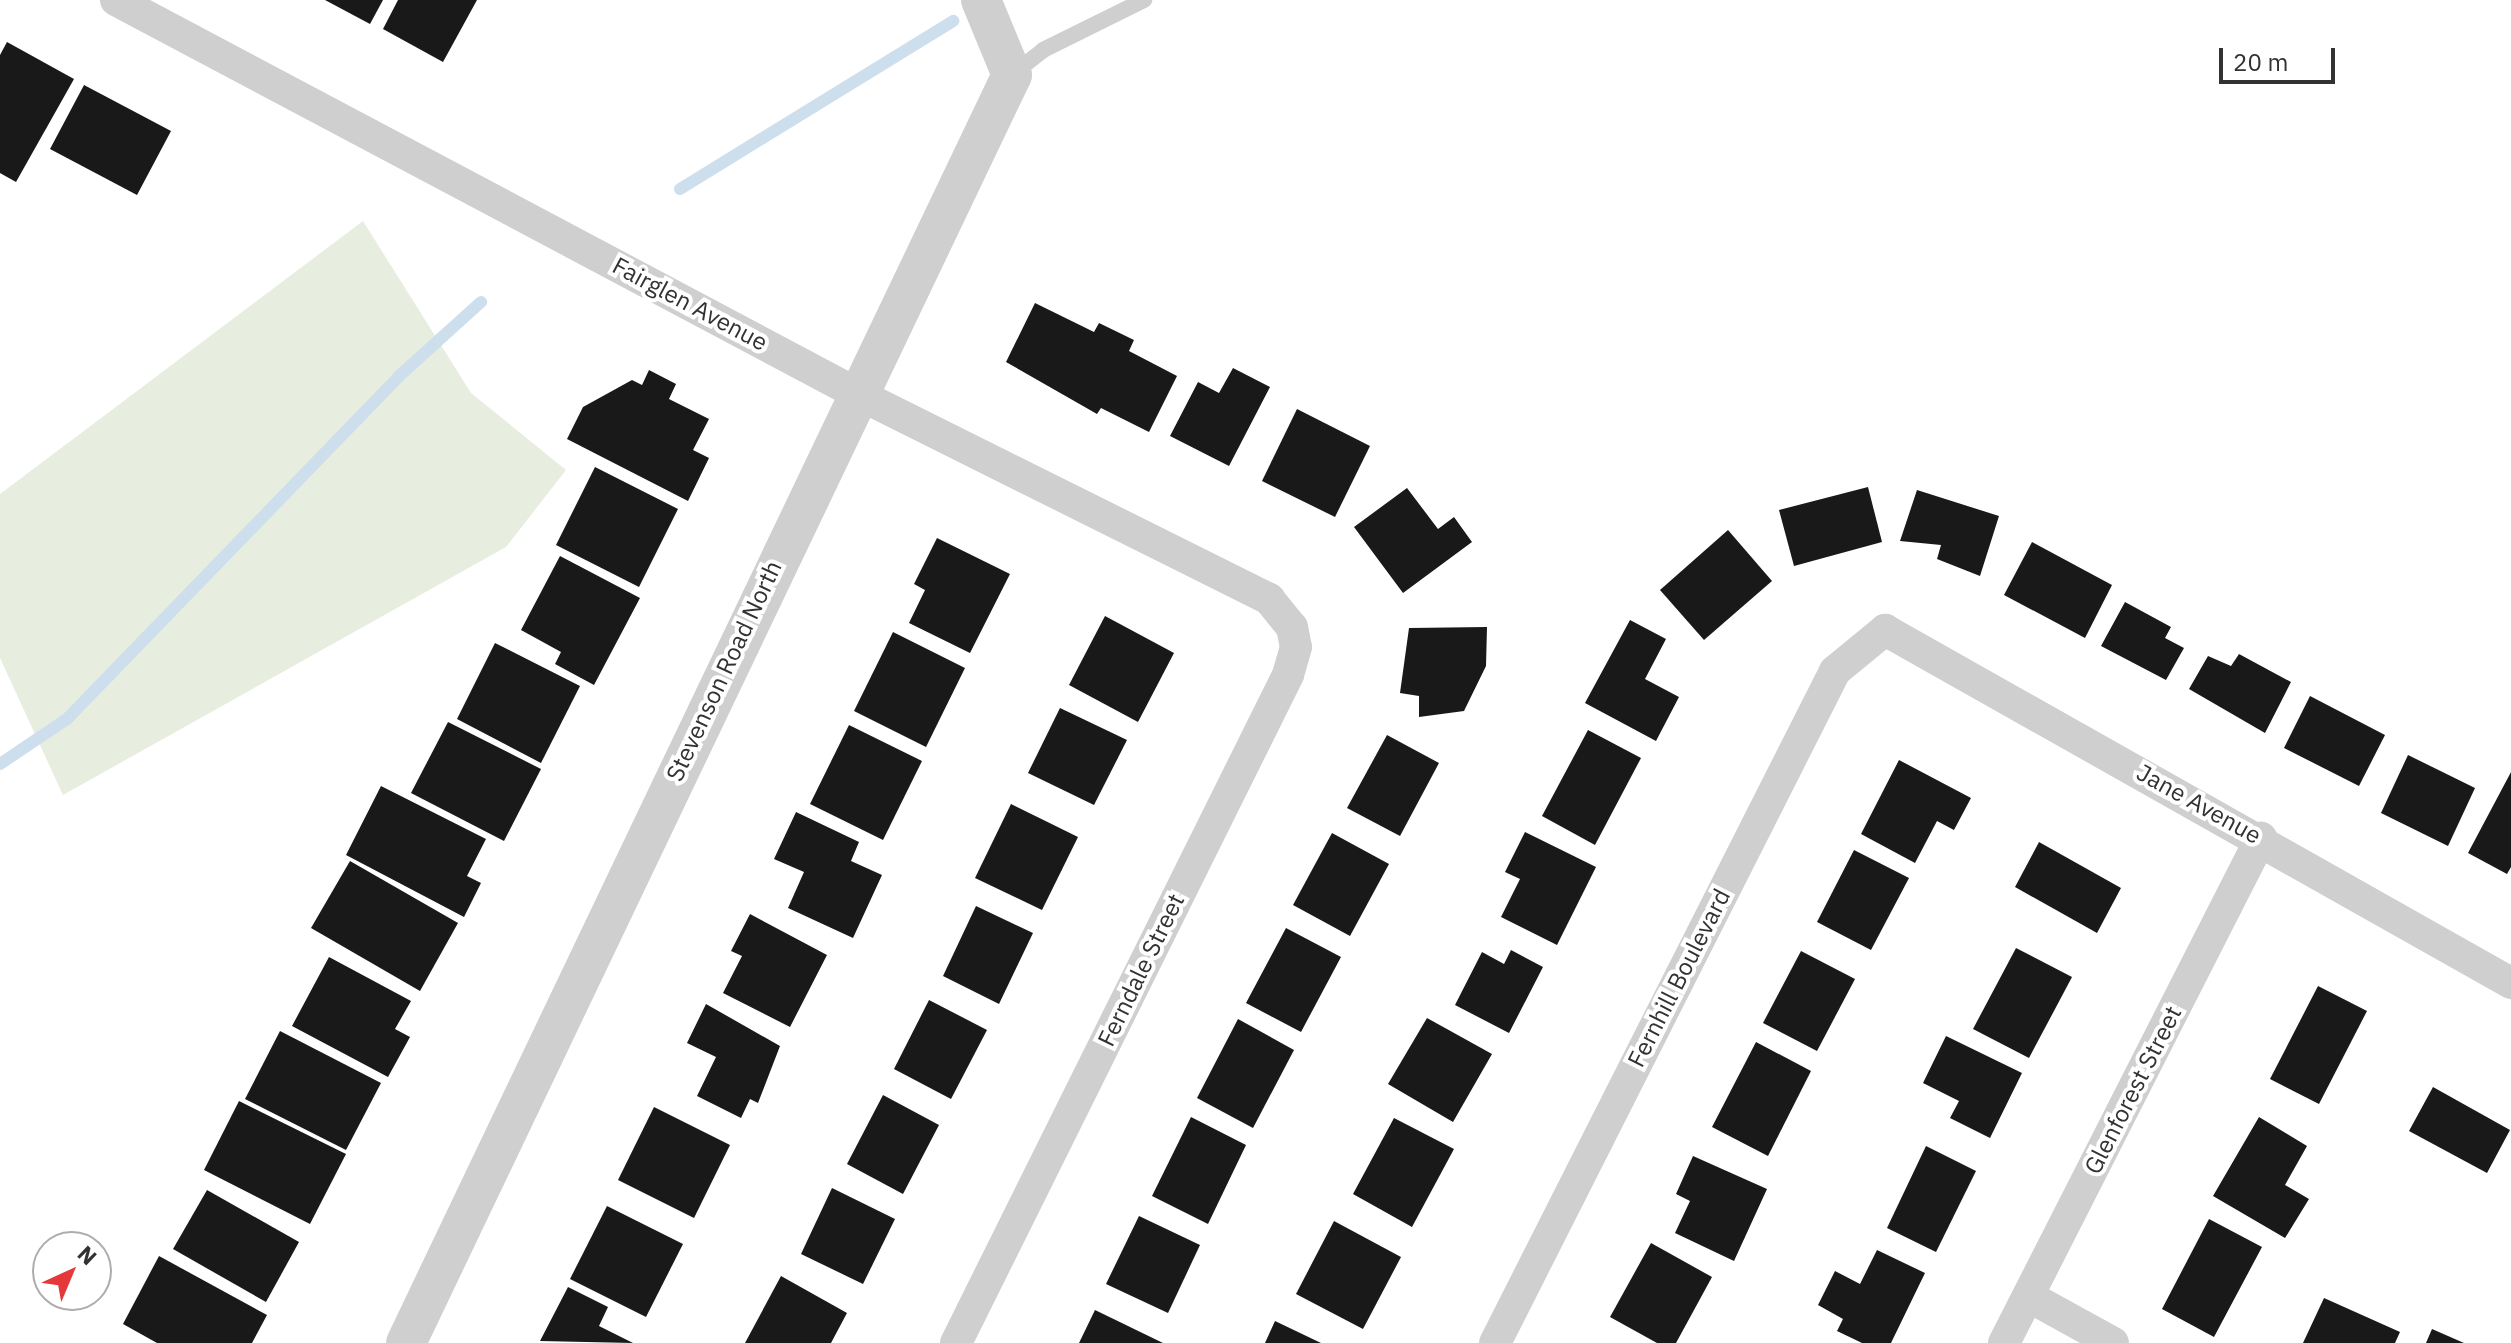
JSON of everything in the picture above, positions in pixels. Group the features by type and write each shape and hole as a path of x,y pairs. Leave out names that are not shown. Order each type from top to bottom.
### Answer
{"street":[{"name":"Fairglen Avenue","path":"116,0 856,393 1269,599"},
{"path":"981,0 1012,75"},
{"name":"Stevenson Road North","path":"406,1343 856,393 1012,75"},
{"name":"Ferndale Street","path":"956,1343 1288,675 1296,647 1292,627 1269,599"},
{"name":"Jane Avenue","path":"1885,630 2261,838 2511,983"},
{"name":"Fernhill Boulevard","path":"1495,1343 1835,671 1885,630"},
{"name":"Glenforest Street","path":"2004,1343 2261,838"},
{"path":"2028,1296 2113,1343"}],"lane":[{"path":"1012,75 1043,50 1144,0"}],"shaded area":[{"path":"363,221 471,393 566,470 506,547 63,795 0,658 0,494"}],"building":[{"path":"325,0 383,0 370,24"},
{"path":"398,0 477,0 443,62 383,29"},
{"path":"7,42 74,79 16,182 0,173 0,55"},
{"path":"84,85 171,131 137,195 50,149"},
{"path":"1035,303 1094,332 1099,323 1134,340 1129,351 1177,376 1149,432 1101,408 1097,414 1006,362"},
{"path":"1233,368 1270,387 1229,466 1170,436 1198,382 1219,393"},
{"path":"649,370 676,384 669,399 709,419 693,450 709,458 688,501 567,439 583,407 632,380 642,385"},
{"path":"1297,409 1370,446 1335,517 1262,481"},
{"path":"595,467 678,509 639,587 556,545"},
{"path":"1868,487 1882,542 1794,566 1779,510"},
{"path":"1407,488 1438,529 1454,517 1472,542 1403,593 1354,527"},
{"path":"1917,490 1999,516 1980,576 1937,559 1941,545 1900,541"},
{"path":"1728,530 1772,581 1704,640 1660,590"},
{"path":"937,538 1010,574 970,653 909,623 925,590 914,584"},
{"path":"2032,542 2112,585 2085,638 2004,595"},
{"path":"560,556 640,598 594,685 555,664 561,652 521,630"},
{"path":"2125,602 2171,627 2165,638 2184,648 2166,680 2101,646"},
{"path":"1105,616 1174,653 1138,722 1069,685"},
{"path":"1630,620 1666,639 1645,679 1679,697 1656,741 1585,703"},
{"path":"1487,627 1486,666 1464,711 1419,717 1419,696 1400,693 1409,628"},
{"path":"893,632 965,668 926,747 854,711"},
{"path":"495,643 580,686 541,763 457,719"},
{"path":"2239,654 2291,682 2265,733 2189,689 2208,656 2231,666"},
{"path":"2310,696 2385,735 2359,786 2284,748"},
{"path":"1060,708 1127,740 1094,805 1028,773"},
{"path":"448,722 541,769 504,841 411,793"},
{"path":"849,725 922,761 883,840 810,804"},
{"path":"1588,730 1641,758 1595,845 1542,816"},
{"path":"1387,735 1439,763 1400,836 1347,808"},
{"path":"2408,755 2475,788 2448,846 2381,813"},
{"path":"1899,760 1971,798 1954,830 1937,821 1915,863 1861,834"},
{"path":"2511,772 2511,867 2507,874 2468,853"},
{"path":"381,786 486,839 467,876 481,883 464,917 346,855"},
{"path":"1011,804 1078,837 1042,910 975,878"},
{"path":"796,812 859,842 851,861 882,875 853,938 788,908 804,872 774,859"},
{"path":"1525,832 1596,867 1557,945 1501,917 1520,879 1505,872"},
{"path":"1332,833 1389,864 1350,936 1293,905"},
{"path":"2039,842 2121,888 2097,933 2015,887"},
{"path":"1854,850 1909,878 1871,950 1817,922"},
{"path":"350,861 458,923 420,991 311,928"},
{"path":"976,906 1033,933 999,1004 943,976"},
{"path":"750,914 827,955 790,1027 723,993 742,956 731,951"},
{"path":"1286,928 1341,957 1301,1032 1246,1003"},
{"path":"2016,948 2072,977 2029,1058 1973,1029"},
{"path":"1511,950 1543,967 1509,1033 1455,1005 1482,952 1504,964"},
{"path":"1801,951 1855,979 1817,1051 1763,1023"},
{"path":"329,957 411,1001 395,1029 410,1037 388,1077 292,1026"},
{"path":"2318,986 2367,1011 2319,1104 2270,1079"},
{"path":"929,1000 987,1030 951,1099 894,1069"},
{"path":"706,1004 780,1046 758,1103 750,1099 741,1118 697,1096 716,1057 687,1043"},
{"path":"1427,1018 1492,1054 1453,1122 1388,1084"},
{"path":"1238,1019 1294,1050 1253,1128 1197,1098"},
{"path":"280,1031 381,1083 346,1150 245,1099"},
{"path":"1946,1036 2022,1073 1990,1138 1950,1118 1959,1101 1923,1083"},
{"path":"1756,1042 1811,1071 1768,1156 1712,1127"},
{"path":"2433,1087 2510,1130 2487,1173 2409,1131"},
{"path":"883,1095 939,1125 903,1194 847,1164"},
{"path":"239,1101 346,1154 310,1224 204,1170"},
{"path":"654,1107 730,1145 694,1218 618,1180"},
{"path":"1191,1117 1246,1145 1208,1224 1152,1196"},
{"path":"2259,1117 2307,1146 2285,1185 2309,1199 2285,1238 2213,1196"},
{"path":"1394,1118 1454,1149 1412,1227 1353,1194"},
{"path":"1926,1146 1976,1171 1936,1252 1887,1228"},
{"path":"1693,1156 1767,1189 1734,1261 1675,1233 1690,1201 1676,1194"},
{"path":"832,1188 895,1219 863,1284 801,1254"},
{"path":"207,1190 299,1242 266,1302 173,1249"},
{"path":"607,1206 683,1244 646,1317 570,1279"},
{"path":"1139,1216 1200,1245 1168,1313 1106,1284"},
{"path":"2209,1219 2262,1247 2214,1337 2162,1309"},
{"path":"1334,1221 1401,1257 1363,1329 1296,1294"},
{"path":"1651,1243 1712,1277 1676,1343 1657,1343 1610,1317"},
{"path":"1877,1250 1925,1273 1891,1343 1862,1343 1837,1331 1843,1319 1818,1305 1835,1271 1860,1284"},
{"path":"159,1256 267,1315 252,1343 157,1343 123,1324"},
{"path":"781,1276 847,1313 831,1343 745,1343"},
{"path":"568,1287 608,1307 599,1326 633,1343 540,1341"},
{"path":"2324,1298 2400,1332 2395,1343 2303,1343"},
{"path":"1095,1310 1163,1343 1079,1343"},
{"path":"1275,1321 1321,1343 1265,1343"},
{"path":"2432,1329 2464,1343 2426,1343"}],"waterway":[{"path":"680,189 953,21"},
{"path":"0,764 67,719 398,377 481,302"}]}
